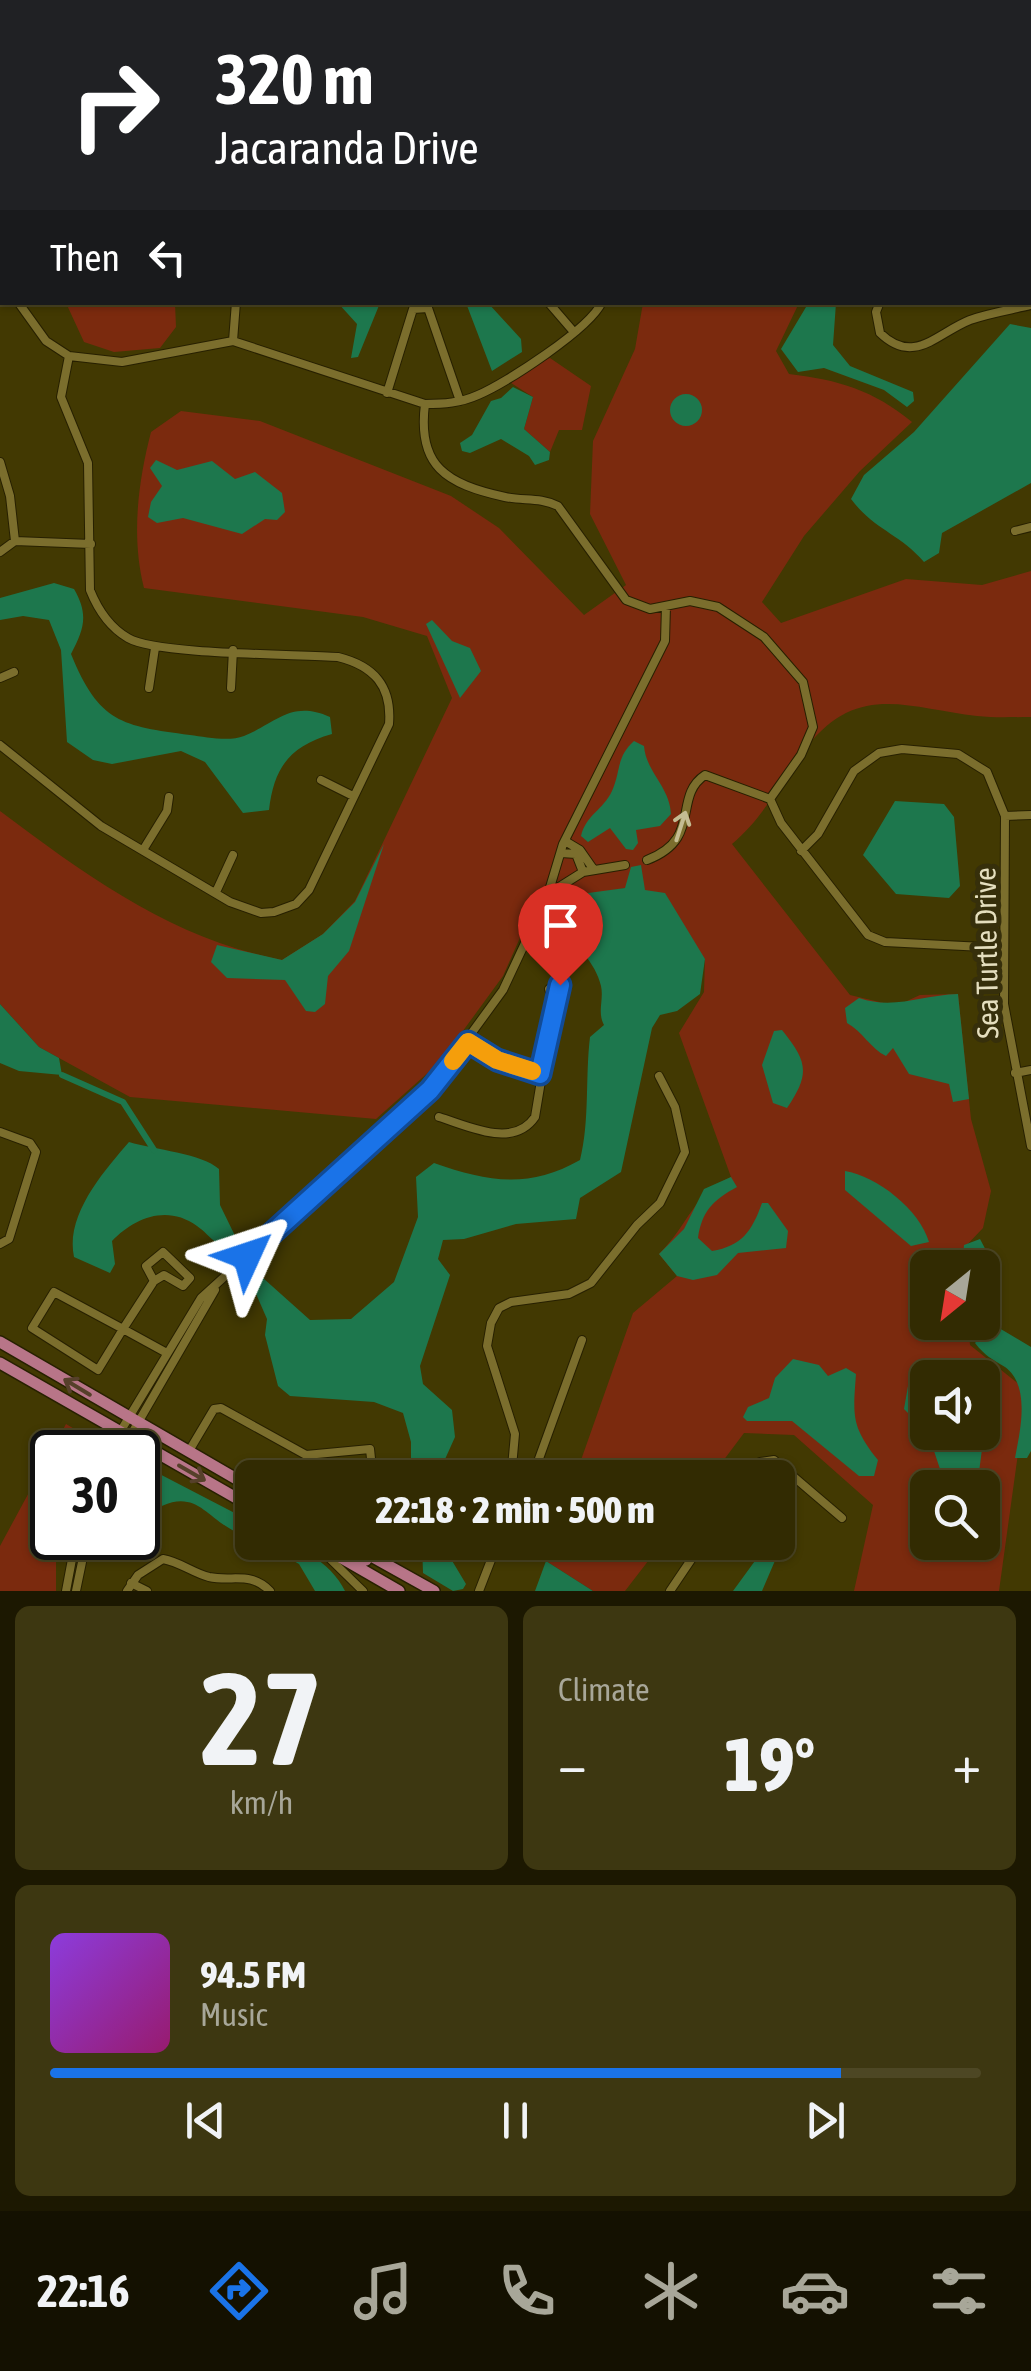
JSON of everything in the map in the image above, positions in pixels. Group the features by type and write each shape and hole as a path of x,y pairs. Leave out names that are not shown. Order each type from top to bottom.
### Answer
{"main road":[{"path":"0,1342 235,1478"},
{"path":"0,1363 117,1430"},
{"path":"160,1455 235,1497"},
{"path":"345,1560 399,1591"},
{"path":"378,1560 434,1591"}],"street":[{"path":"20,305 46,341 69,356 122,362 233,341 425,404 460,402 512,375 573,331 599,305"},
{"path":"233,341 236,305"},
{"path":"551,305 573,331"},
{"path":"879,305 876,312 880,333 911,349 926,346 974,318 1024,305"},
{"path":"387,392 413,309 428,308 460,402"},
{"path":"0,745 101,826 261,914 296,904 309,890 389,724 390,702 370,670 338,657 155,648 126,638 98,610 90,590 88,463 62,396 69,356"},
{"path":"425,404 421,438 429,459 447,475 504,497 543,498 558,506 626,600 638,607 707,602 742,618 785,658 803,682 812,706 813,727 801,755 770,799"},
{"path":"0,462 15,541"},
{"path":"1015,531 1031,527"},
{"path":"0,552 15,541 91,544"},
{"path":"126,1430 164,1352 201,1298 430,1090 468,1042 515,970 548,894 564,840 665,641 666,606"},
{"path":"150,688 155,648"},
{"path":"231,688 234,650"},
{"path":"0,678 14,672"},
{"path":"801,851 818,834 864,761 879,752 902,749 958,754 987,772 1004,816 1031,815"},
{"path":"647,860 673,846 684,832 686,807 698,778 705,775 770,799 801,851 868,936 885,942 1002,948"},
{"path":"321,780 353,796"},
{"path":"143,850 167,811 169,797"},
{"name":"Sea Turtle Drive","path":"1004,816 1004,1004 1031,1146"},
{"path":"564,840 580,850 594,870"},
{"path":"560,853 576,854 583,872"},
{"path":"216,892 233,854"},
{"path":"548,894 583,872 625,865"},
{"path":"438,1117 504,1135 516,1134 535,1117 554,1003"},
{"path":"468,1042 497,1060 540,1074"},
{"path":"1015,1073 1031,1070"},
{"path":"512,1460 515,1434 487,1346 491,1323 499,1308 511,1302 568,1294 591,1284 637,1225 660,1204 685,1152 675,1107 659,1076"},
{"path":"0,1132 30,1143 36,1152 10,1239 0,1244"},
{"path":"154,1280 146,1266 163,1252 190,1278 183,1286 164,1275 154,1280 123,1329 98,1370 32,1328 54,1292 123,1329 164,1352"},
{"path":"132,1419 223,1277"},
{"path":"539,1460 582,1340"},
{"path":"189,1451 214,1410 221,1408 306,1454 370,1449 371,1460"},
{"path":"795,1478 842,1518"},
{"path":"66,1591 72,1560"},
{"path":"76,1591 82,1560"},
{"path":"129,1587 150,1565 163,1560 215,1578 238,1575 260,1581 270,1591"},
{"path":"331,1560 362,1591"},
{"path":"479,1591 491,1560"},
{"path":"670,1591 691,1560"},
{"path":"129,1587 147,1591"}],"shaded area":[{"path":"67,305 175,305 176,327 160,348 114,352 84,342"},
{"path":"340,305 379,305 358,357 351,358 357,324"},
{"path":"467,305 490,305 521,339 522,352 492,371"},
{"path":"643,305 798,305 776,351 789,374 855,388 912,422 860,471 804,536 762,602 781,623 906,579 982,585 1031,571 1031,717 983,717 886,704 846,713 826,726 807,747 763,810 732,844 850,995 896,1006 920,995 958,994 971,1119 991,1191 983,1228 963,1250 910,1250 910,1340 970,1340 970,1345 989,1360 910,1360 910,1450 1000,1450 1000,1369 1021,1386 1024,1410 999,1591 854,1591 873,1505 794,1435 744,1433 724,1460 581,1460 633,1313 677,1276 659,1254 699,1201 731,1177 679,1033 704,992 705,959 625,888 535,904 503,976 441,1061 376,1119 130,1097 39,1047 0,1004 0,811 99,882 168,921 242,950 282,960 323,934 355,901 452,698 427,636 363,617 144,588 138,510 151,432 181,411 260,421 451,496 499,528 584,615 626,585 590,514 593,441 635,349"},
{"path":"807,305 836,305 833,345 850,366 913,392 914,401 907,407 884,390 824,368 798,372 781,349"},
{"path":"1010,324 1031,328 1031,483 942,533 939,553 924,562 851,499 864,475 914,432"},
{"path":"550,358 591,386 582,430 559,430 550,452 524,429 533,397 508,381 537,361"},
{"path":"513,387 533,397 524,429 550,452 549,460 535,465 529,456 501,439 470,453 462,451 460,443 472,435 491,401"},
{"path":"686,394 698,398 702,410 698,422 686,426 674,422 670,410 674,398"},
{"path":"156,460 177,470 212,461 235,479 255,472 282,493 285,512 277,520 265,519 242,534 183,518 157,523 148,517 151,502 162,486 150,468"},
{"path":"54,583 74,589 79,598 83,622 71,654 92,694 116,717 147,728 231,739 285,715 305,711 330,717 332,734 305,745 287,760 275,782 269,810 243,813 205,762 181,751 112,764 93,760 67,742 61,650 49,620 23,616 0,620 0,598"},
{"path":"432,620 452,641 470,648 481,671 460,698 426,624"},
{"path":"634,741 644,746 671,814 660,826 636,830 638,843 633,850 626,849 610,828 588,842 581,836 583,829 608,798 622,759"},
{"path":"895,801 944,804 954,817 960,886 949,898 896,894 863,855"},
{"path":"384,844 349,951 328,976 325,1004 315,1012 306,1011 285,980 227,978 211,962 217,945 282,960 323,934 355,902"},
{"path":"641,865 645,890 665,893 705,959 700,994 677,1011 660,1015 652,1028 621,1172 580,1198 576,1219 516,1224 464,1239 443,1240 438,1259 450,1275 420,1366 423,1384 452,1410 455,1437 445,1460 411,1460 411,1442 403,1413 374,1402 290,1396 278,1386 265,1335 267,1319 253,1287 263,1278 310,1320 351,1319 394,1282 418,1217 416,1177 434,1163 472,1175 508,1180 543,1175 580,1160 590,1037 604,1025 602,991 590,961 559,928 559,897 625,888 631,867"},
{"path":"958,994 969,1099 953,1102 949,1084 909,1074 893,1048 886,1056 847,1023 845,1008 859,998 884,1003"},
{"path":"0,1004 39,1047 59,1058 62,1075 19,1071 0,1063"},
{"path":"782,1030 803,1068 800,1086 787,1108 773,1103 762,1065 774,1031"},
{"path":"129,1142 189,1156 219,1169 220,1205 240,1246 235,1253 186,1219 163,1215 141,1220 112,1241 115,1264 110,1273 74,1257 75,1225 81,1210 98,1180"},
{"path":"845,1171 896,1196 917,1218 929,1242 911,1246 845,1190"},
{"path":"731,1177 737,1187 710,1207 698,1238 712,1251 731,1245 750,1229 762,1203 768,1203 788,1231 786,1248 738,1253 717,1275 693,1280 677,1276 659,1254 684,1229 704,1189"},
{"path":"980,1239 986,1250 964,1250 964,1245"},
{"path":"1000,1329 1031,1347 1031,1451 1027,1458 1015,1458 1022,1410 1018,1385 1000,1360 985,1354 975,1343 1000,1340"},
{"path":"793,1359 819,1365 828,1376 846,1368 856,1374 856,1420 878,1460 874,1476 859,1476 792,1421 747,1421 743,1417 748,1407 769,1398 775,1378"},
{"path":"910,1385 910,1415 904,1409"},
{"path":"934,1450 982,1450 979,1470 940,1470"},
{"path":"160,1474 235,1513 235,1531 200,1507 176,1502 160,1507"},
{"path":"30,1491 30,1560 56,1560 56,1591 0,1591 0,1546"},
{"path":"292,1560 318,1560 345,1591 315,1591 299,1564"},
{"path":"423,1560 452,1560 466,1584 453,1591 423,1573"},
{"path":"649,1560 625,1591 593,1591 546,1561"},
{"path":"756,1560 775,1560 762,1591 733,1591"},
{"path":"546,1561 593,1591 535,1591"}],"waterway":[{"path":"62,1075 123,1102 154,1150"}],"slow traffic":[{"path":"453,1061 468,1042 497,1060 532,1071"}],"route":[{"path":"247,1256 430,1090 468,1042 497,1060 540,1074 560,985"}]}
